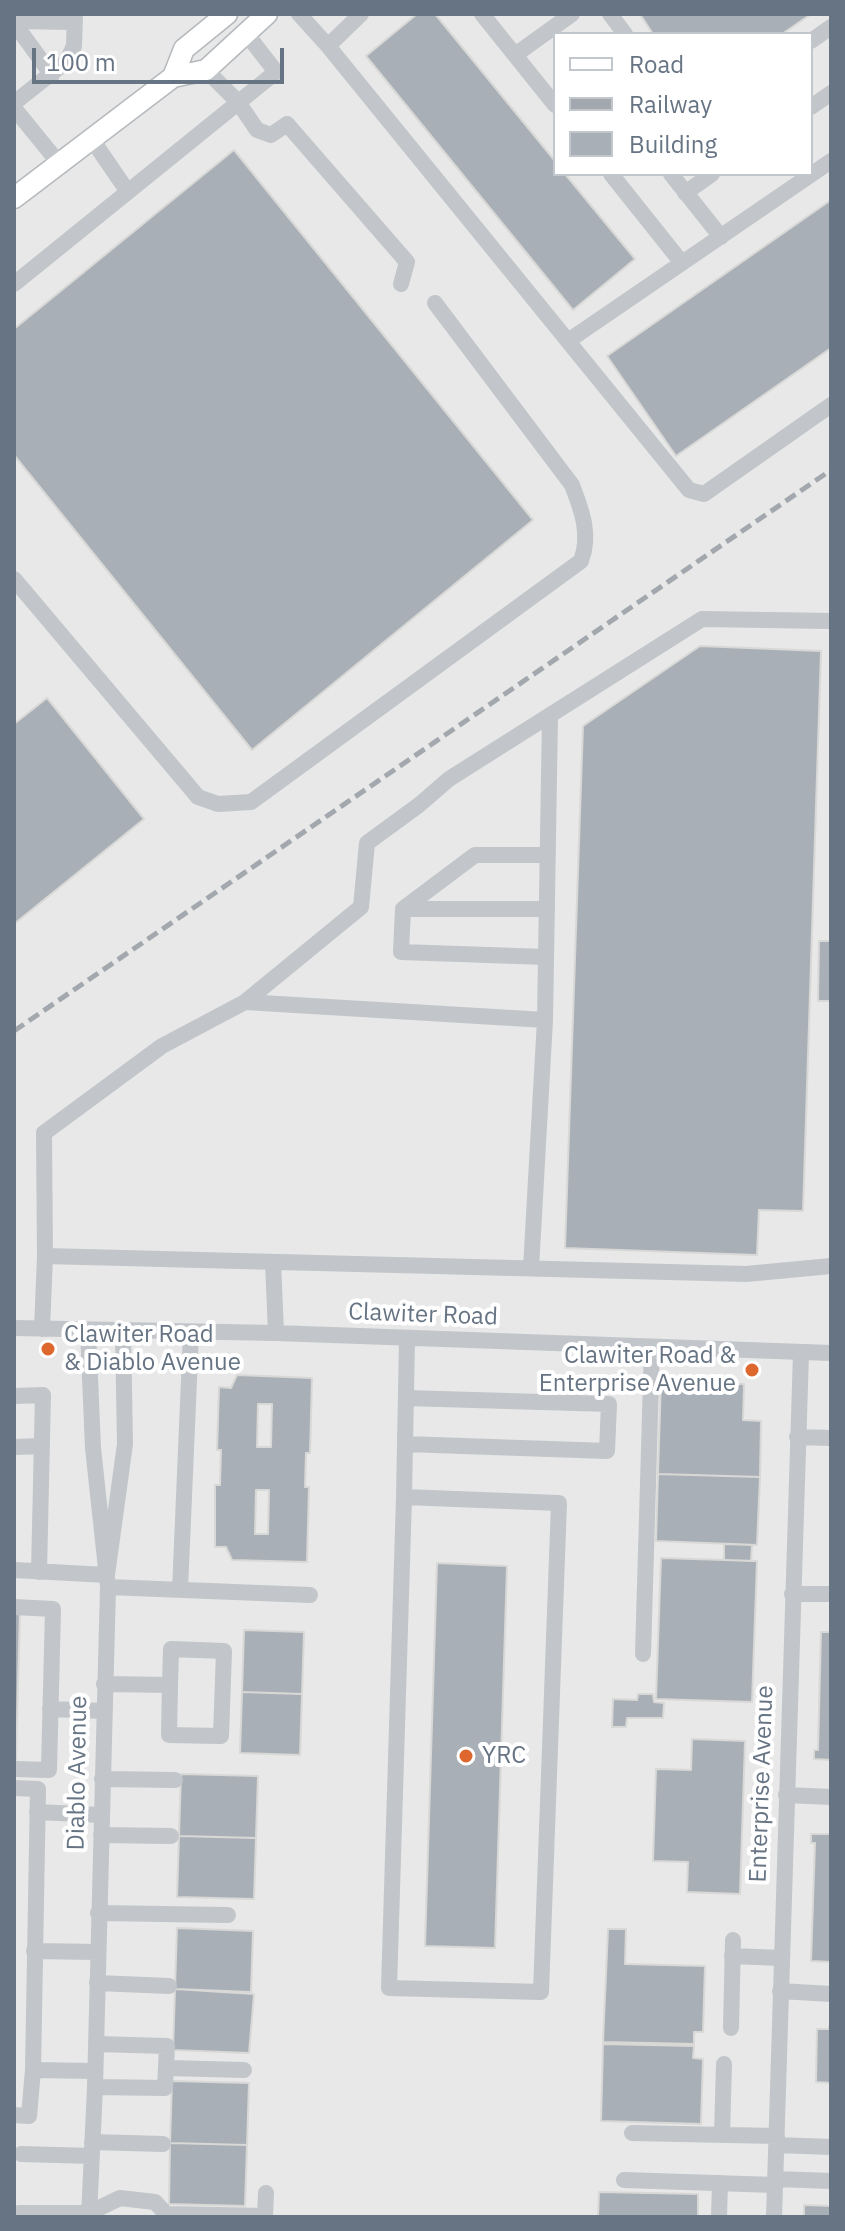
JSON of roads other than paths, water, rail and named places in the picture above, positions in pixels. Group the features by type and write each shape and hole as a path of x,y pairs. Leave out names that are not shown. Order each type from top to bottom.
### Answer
{"main road":[{"path":"173,77 184,49 227,14"},
{"path":"14,198 173,77 206,70 267,14"}],"street":[{"path":"299,14 689,490 704,494 831,405"},
{"path":"328,46 361,14"},
{"path":"482,14 553,102"},
{"path":"515,55 572,14"},
{"path":"610,14 624,32"},
{"path":"14,22 74,18 71,55 14,106 58,162"},
{"path":"14,22 52,75"},
{"path":"813,40 831,27"},
{"path":"14,284 276,72 245,32"},
{"path":"206,70 238,102 257,130 271,135 287,124 407,262 401,284"},
{"path":"813,106 831,93"},
{"path":"91,138 128,192"},
{"path":"813,173 831,161"},
{"path":"613,176 682,263"},
{"path":"672,176 721,237"},
{"path":"685,193 709,176"},
{"path":"568,341 809,176"},
{"path":"14,579 198,797 218,804 251,802 581,561 586,547 585,529 582,510 572,485 435,303"},
{"path":"42,1329 44,1133 162,1046 245,1002 361,907 367,843 449,779 702,619 831,621"},
{"path":"531,1268 545,1020 550,715"},
{"path":"403,909 475,855 548,855"},
{"path":"403,909 547,909"},
{"path":"403,909 401,952 546,957"},
{"path":"245,1002 545,1020"},
{"path":"45,1256 746,1274 831,1266"},
{"path":"273,1262 276,1333"},
{"name":"Clawiter Road","path":"14,1328 276,1333 831,1353"},
{"name":"Diablo Avenue","path":"88,1330 93,1448 108,1581 89,2215"},
{"path":"108,1581 125,1444 123,1331"},
{"path":"180,1590 191,1333"},
{"path":"404,1497 559,1503 541,1992 389,1988 407,1339"},
{"path":"643,1654 652,1347"},
{"name":"Enterprise Avenue","path":"774,2217 801,1353"},
{"path":"14,1396 43,1395 39,1572"},
{"path":"405,1444 607,1451 609,1404 406,1398"},
{"path":"797,1437 831,1438"},
{"path":"14,1447 41,1446"},
{"path":"14,1570 180,1590 310,1595"},
{"path":"792,1594 831,1594"},
{"path":"14,1607 53,1609 49,1770 14,1769"},
{"path":"171,1649 224,1651 221,1736 169,1735 170,1685 171,1649"},
{"path":"104,1684 170,1685"},
{"path":"50,1709 104,1711"},
{"path":"102,1779 175,1780"},
{"path":"14,1788 38,1789 33,2070 29,2116 14,2115"},
{"path":"786,1795 831,1797"},
{"path":"37,1812 101,1815"},
{"path":"101,1835 171,1836"},
{"path":"98,1913 228,1915"},
{"path":"731,2028 733,1948 781,1958"},
{"path":"34,1951 98,1952"},
{"path":"97,1983 169,1986"},
{"path":"780,1991 831,1994"},
{"path":"33,2070 165,2088 167,2046 96,2044"},
{"path":"722,2135 724,2064"},
{"path":"167,2068 244,2070"},
{"path":"632,2133 722,2135 831,2147"},
{"path":"21,2154 163,2144"},
{"path":"624,2180 720,2183 831,2181"},
{"path":"719,2217 720,2183"},
{"path":"19,2213 89,2215 120,2198 155,2202 165,2216 265,2216 266,2193"}],"railway":[{"path":"14,1031 831,470"}],"place":[{"name":"Clawiter Road & Diablo Avenue","path":"48,1349"},
{"name":"Clawiter Road & Enterprise Avenue","path":"752,1370"},
{"name":"YRC","path":"466,1756"}]}
